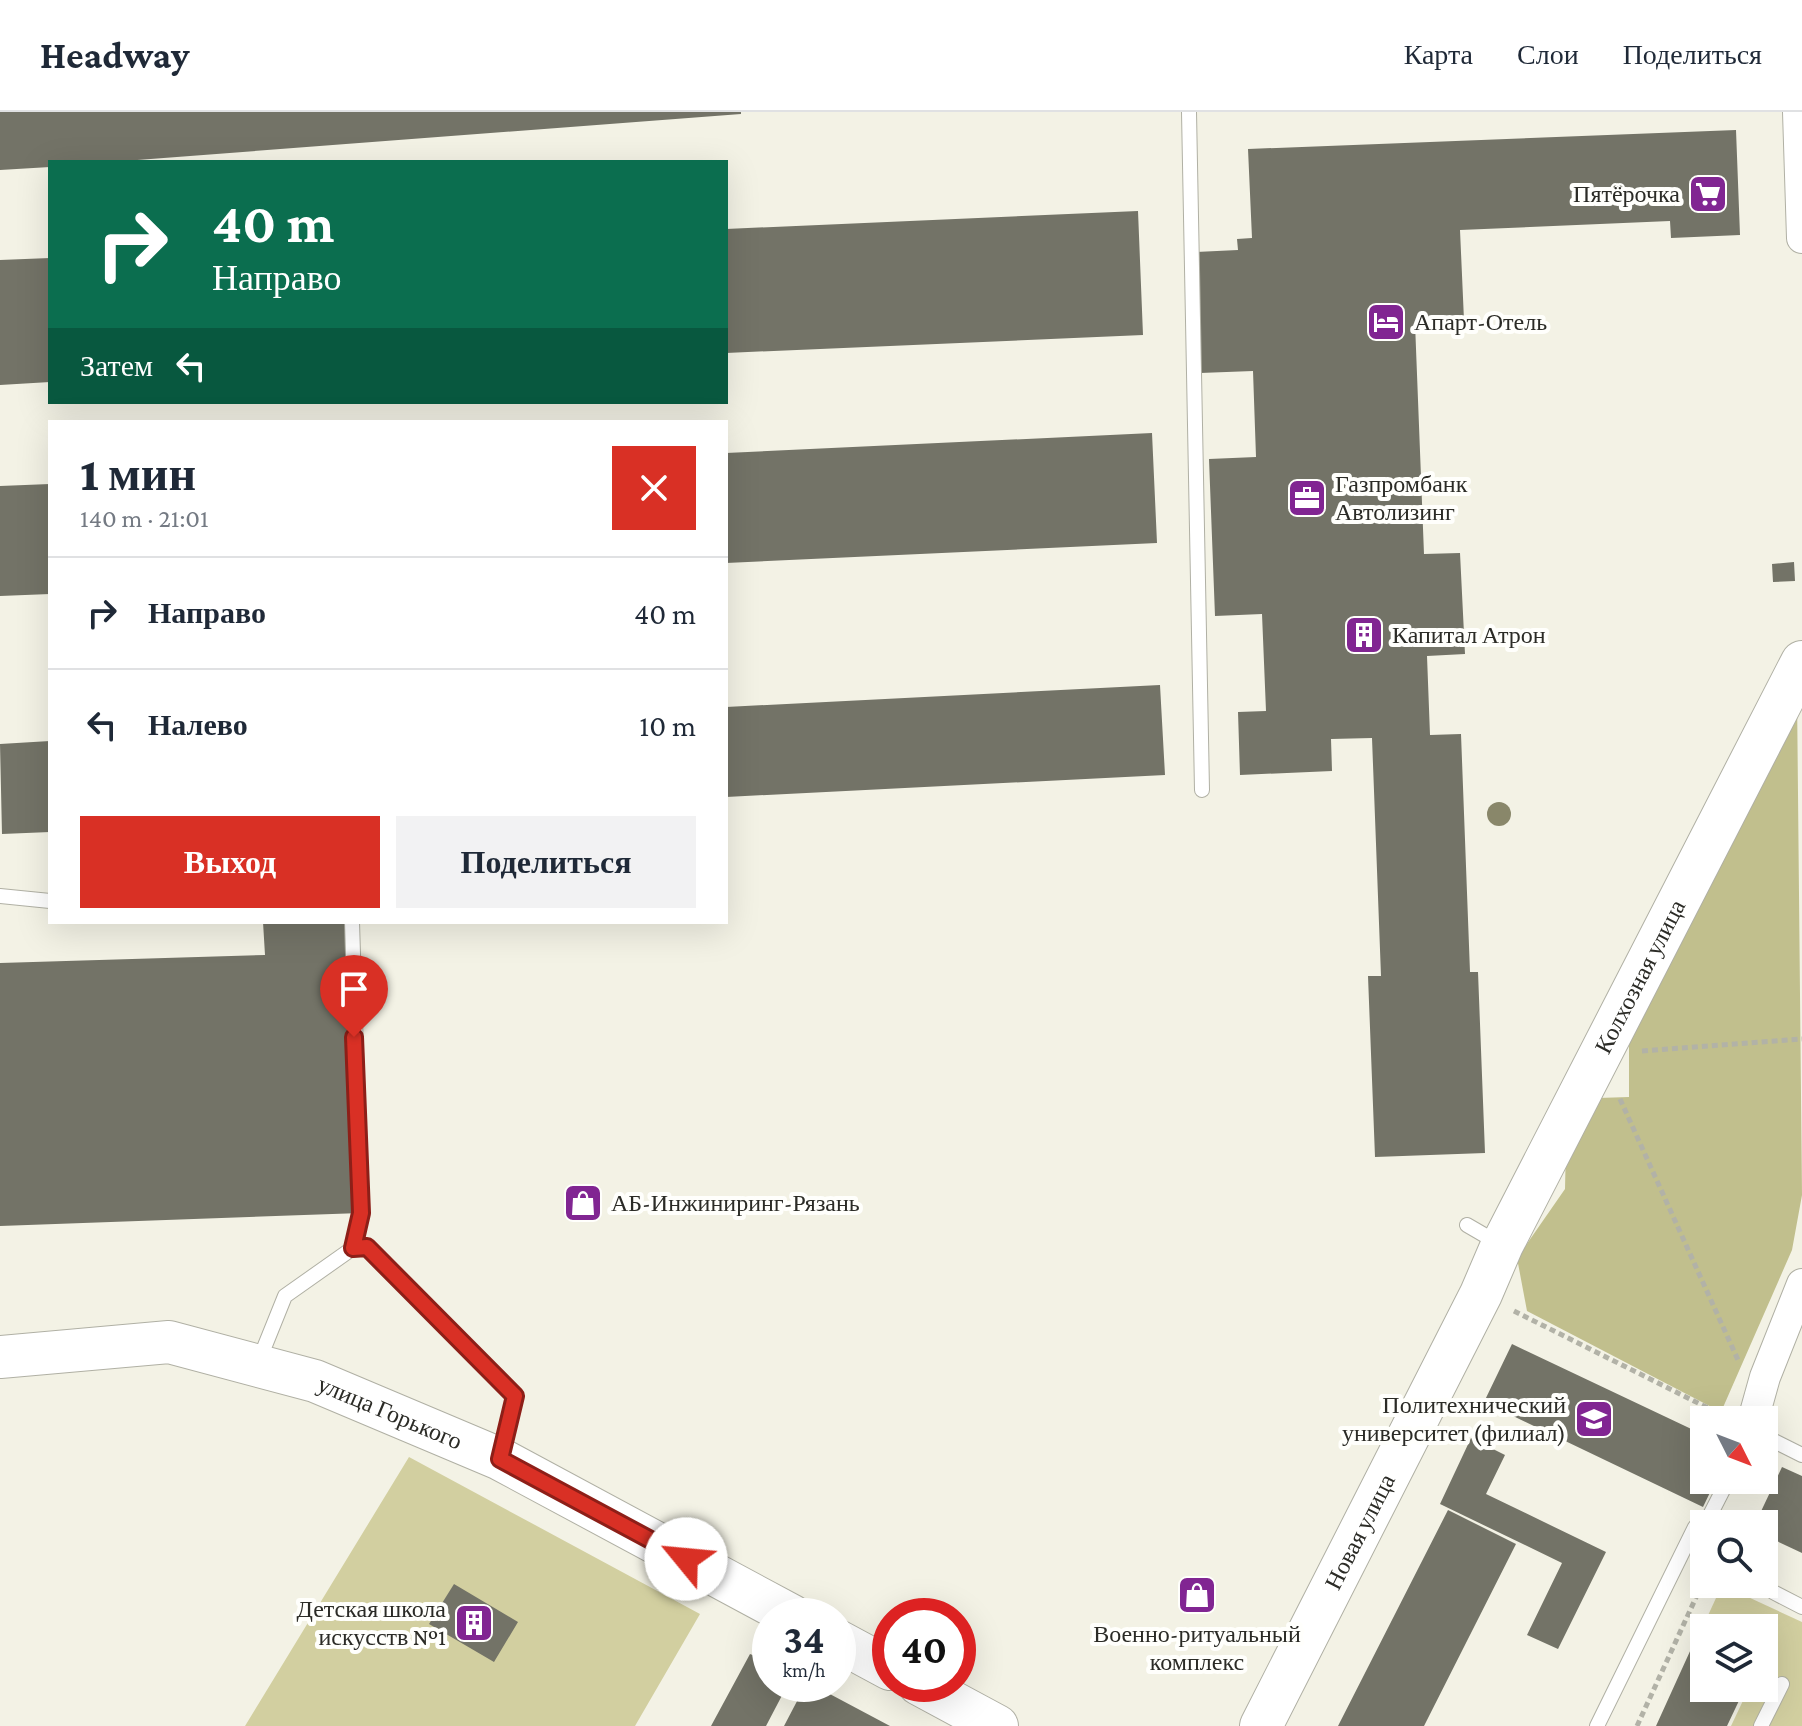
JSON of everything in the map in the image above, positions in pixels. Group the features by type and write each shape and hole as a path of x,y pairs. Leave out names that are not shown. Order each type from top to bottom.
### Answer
{"street":[{"path":"1798,112 1802,238"},
{"name":"Колхозная улица","path":"1481,1294 1484,1235 1802,662"},
{"path":"1757,1406 1765,1377 1802,1284"},
{"name":"Новая улица","path":"1261,1726 1481,1294"},
{"name":"улица Горького","path":"0,1357 169,1342 315,1381 500,1459 759,1598"},
{"path":"952,1702 997,1726"}],"lane":[{"path":"1189,112 1202,790"},
{"path":"0,896 48,901"},
{"path":"352,924 361,1213 353,1248"},
{"path":"257,1365 285,1296 353,1248 367,1247 515,1396 500,1459"},
{"path":"1778,1443 1802,1455"},
{"path":"1597,1726 1695,1527 1706,1523 1721,1494"},
{"path":"1778,1595 1802,1607"},
{"path":"1761,1726 1782,1684"}],"path":[{"path":"1629,1052 1802,1039"},
{"path":"1620,1099 1741,1366 1765,1377"},
{"path":"1481,1294 1704,1406"},
{"path":"1637,1726 1696,1598"}],"shaded area":[{"path":"1797,693 1802,1195 1792,1250 1724,1406 1709,1406 1527,1311 1517,1258 1565,1189 1567,1099 1629,1097 1629,1013"},
{"path":"409,1457 700,1614 635,1726 245,1726"},
{"path":"1716,1598 1750,1598 1802,1622 1802,1726 1731,1726 1742,1702 1778,1702 1778,1614 1709,1614"}],"building":[{"path":"0,112 741,112 137,160 48,160 48,167 0,170"},
{"name":"Капитал Атрон","path":"1736,130 1740,235 1671,238 1670,221 1460,230 1464,320 1415,323 1424,554 1460,553 1465,654 1427,656 1430,735 1461,734 1470,972 1478,972 1485,1153 1375,1157 1368,976 1381,976 1372,738 1331,739 1332,771 1240,775 1238,712 1266,711 1262,614 1215,616 1209,459 1256,457 1253,371 1200,373 1196,252 1238,250 1237,239 1252,238 1248,149"},
{"path":"1138,211 1143,335 728,353 728,229"},
{"path":"48,258 48,382 0,385 0,260"},
{"path":"1152,433 1157,543 728,563 728,453"},
{"path":"48,484 48,594 0,596 0,486"},
{"path":"1794,562 1795,581 1773,582 1772,564"},
{"path":"1160,685 1165,775 728,797 728,707"},
{"path":"48,741 48,832 2,834 0,744"},
{"path":"263,924 352,924 361,1213 0,1226 0,963 265,955"},
{"name":"Политехнический университет (филиал)","path":"1512,1344 1690,1428 1690,1494 1709,1494 1703,1507 1484,1402"},
{"path":"1471,1438 1505,1455 1486,1494 1606,1552 1558,1649 1527,1635 1562,1563 1440,1504"},
{"path":"1782,1467 1802,1476 1802,1553 1778,1542 1778,1510 1762,1510 1769,1494 1778,1494 1778,1475"},
{"path":"1448,1510 1516,1544 1424,1726 1338,1726"},
{"name":"Детская школа искусств №1","path":"454,1584 518,1622 494,1662 429,1624"},
{"path":"1690,1651 1690,1702 1738,1702 1727,1726 1656,1726"},
{"path":"752,1655 752,1702 779,1702 766,1726 711,1726"},
{"path":"797,1702 845,1702 890,1726 784,1726"}],"place":[{"name":"Пятёрочка","path":"1708,194"},
{"name":"Апарт-Отель","path":"1386,322"},
{"name":"Газпромбанк Автолизинг","path":"1307,498"},
{"name":"Капитал Атрон","path":"1364,635"},
{"name":"АБ-Инжиниринг-Рязань","path":"583,1203"},
{"name":"Политехнический университет (филиал)","path":"1594,1419"},
{"name":"Военно-ритуальный комплекс","path":"1197,1595"},
{"name":"Детская школа искусств №1","path":"474,1623"}],"route":[{"path":"354,1037 361,1213 353,1248 367,1247 515,1396 500,1459 686,1559"}]}
